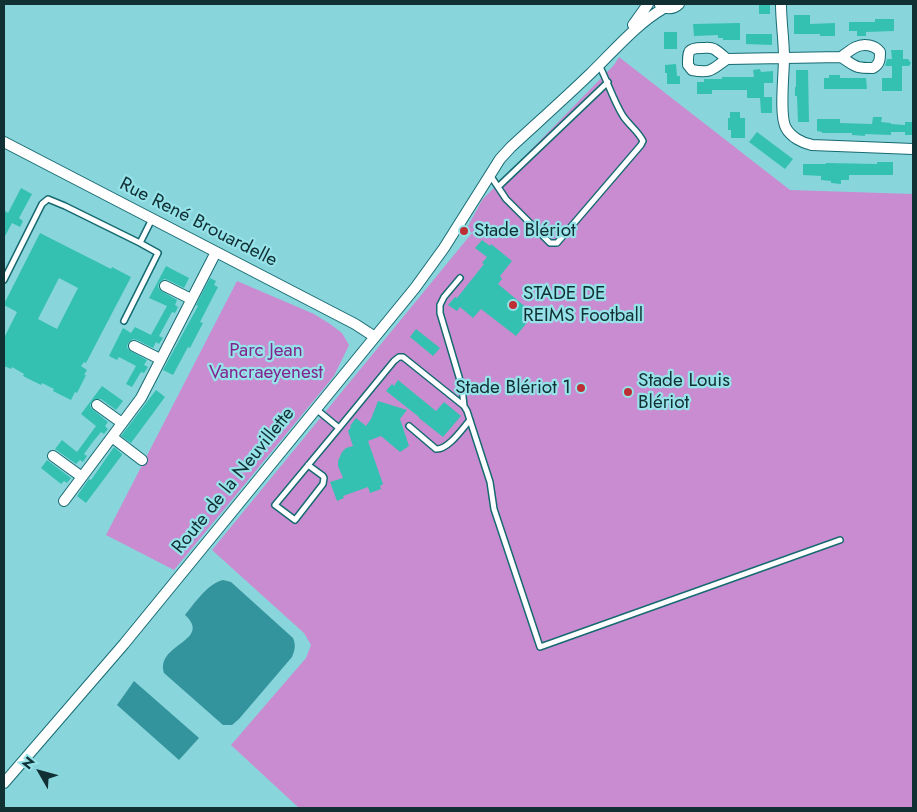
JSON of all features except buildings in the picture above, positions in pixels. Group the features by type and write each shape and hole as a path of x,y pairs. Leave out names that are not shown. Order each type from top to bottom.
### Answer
{"street":[{"name":"Route de la Neuvillette","path":"623,40 648,4"},
{"name":"Route de la Neuvillette","path":"4,783 124,644 415,288 444,248 500,159 623,40 661,6 673,8 679,4"},
{"path":"781,4 784,57 783,114 786,129 796,138 812,145 913,149"},
{"path":"728,58 842,57"},
{"name":"Rue René Brouardelle","path":"4,142 355,324 375,337"},
{"path":"64,501 141,398 216,252"},
{"path":"165,286 191,299"},
{"path":"134,346 160,359"},
{"path":"98,405 122,423"},
{"path":"112,437 142,460"},
{"path":"53,456 82,477"}],"lane":[{"path":"490,175 506,200 546,240 550,243 557,243 643,141 641,136 624,118 599,65"},
{"path":"498,187 608,82"},
{"path":"4,280 42,204 48,199 158,253 124,321"},
{"path":"140,243 152,219"},
{"path":"460,278 444,296 440,305 440,313 462,387 464,406"},
{"path":"308,464 323,476 323,484 295,520 275,505 308,464 394,361 399,357 404,357 464,406 467,411 490,482 494,509 540,647 840,540"},
{"path":"316,409 338,428"},
{"path":"409,426 436,449 440,450 446,447 470,420"}],"green space":[{"name":"Stade Louis Blériot","path":"619,57 790,190 913,194 913,808 299,808 231,745 306,658 311,645 304,633 212,550 472,233 467,228 482,200 614,65"},
{"name":"Parc Jean Vancraeyenest","path":"237,281 314,314 342,333 349,345 334,376 174,570 106,535"}],"water":[{"path":"223,580 231,582 293,638 295,645 292,657 232,725 223,725 164,673 163,663 167,655 188,637 192,631 192,624 185,615 207,589"},
{"path":"134,681 199,738 179,760 117,705"}],"place":[{"name":"Stade Blériot","path":"464,231"},
{"name":"STADE DE REIMS Football","path":"513,305"},
{"name":"Stade Blériot 1","path":"581,388"},
{"name":"Stade Louis Blériot","path":"628,392"}]}
